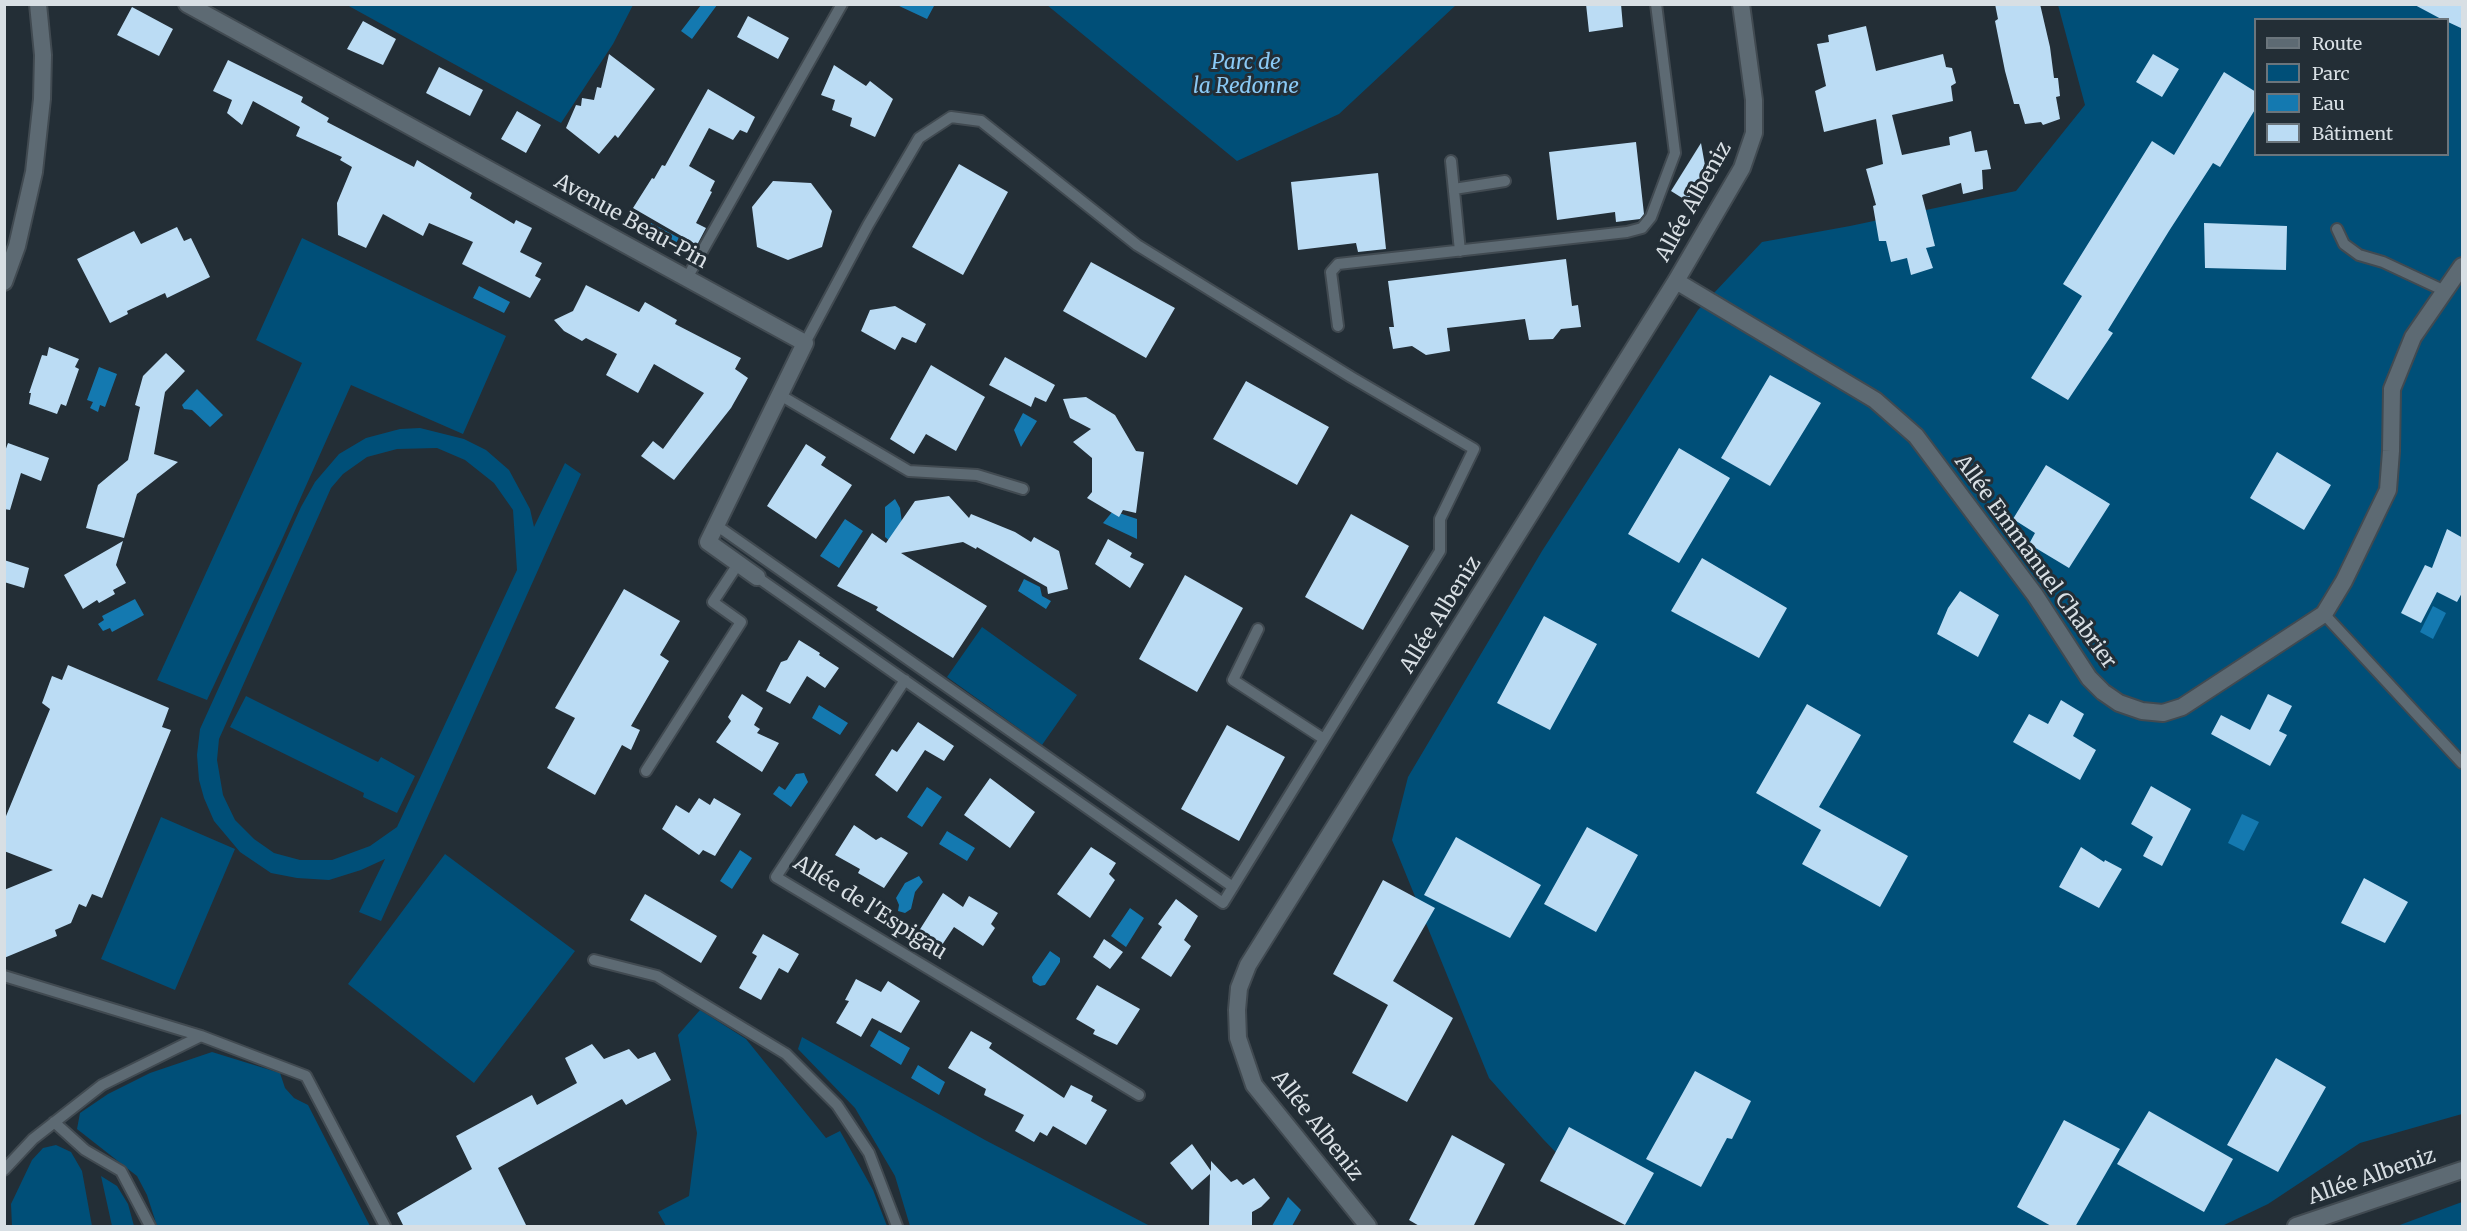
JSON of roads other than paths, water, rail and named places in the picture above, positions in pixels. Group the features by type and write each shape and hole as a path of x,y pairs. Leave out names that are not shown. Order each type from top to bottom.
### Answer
{"street":[{"path":"5,282 17,246 34,171 42,99 38,4"},
{"name":"Avenue Beau-Pin","path":"187,4 805,344"},
{"name":"Allée Albeniz","path":"1368,1227 1254,1085 1238,1038 1239,988 1248,965 1676,280 1742,168 1754,133 1752,77 1741,4"},
{"name":"Allée Emmanuel Chabrier","path":"1676,280 1875,400 1916,436 2035,595 2089,678 2119,703 2142,711 2163,713 2182,707 2324,614 2344,581 2388,490 2392,389 2414,337 2463,266"},
{"path":"757,577 708,542 805,344"},
{"name":"Allée Albeniz","path":"2296,1227 2463,1170"}],"lane":[{"path":"687,278 842,4"},
{"path":"1338,326 1331,272 1338,264 1627,232 1642,228 1651,217 1675,153 1656,4"},
{"path":"757,577 1223,903 1440,551 1440,519 1474,449 1351,377 1137,244 981,121 951,117 919,138 868,225 805,344"},
{"path":"1452,161 1460,251"},
{"path":"1454,189 1505,181"},
{"path":"2337,229 2344,244 2359,255 2383,262 2445,291"},
{"path":"780,395 909,471 976,475 1023,489"},
{"path":"716,525 1233,887"},
{"path":"646,771 741,622 713,602 738,564"},
{"path":"2324,614 2463,763"},
{"path":"1258,629 1233,680 1324,739"},
{"name":"Allée de l'Espigau","path":"905,680 776,877 1139,1095"},
{"path":"594,960 657,976 786,1054 837,1105 869,1152 897,1227"},
{"path":"4,975 201,1036 306,1076 385,1227"},
{"path":"4,1170 33,1139 102,1085 201,1036"},
{"path":"54,1122 85,1150 121,1171 150,1227"}],"water":[{"path":"930,4 934,6 927,19 897,5"},
{"path":"701,5 717,5 692,39 681,31"},
{"path":"651,223 679,238 673,248 646,233"},
{"path":"479,286 510,302 504,313 473,298"},
{"path":"99,367 117,374 105,407 100,405 98,412 90,408 93,402 87,400"},
{"path":"197,389 223,415 210,427 192,410 184,409 182,405"},
{"path":"1023,413 1037,421 1021,447 1014,430"},
{"path":"895,499 900,508 903,530 891,542 885,537 885,507"},
{"path":"1113,511 1137,519 1137,539 1103,523"},
{"path":"845,519 863,531 839,568 820,556"},
{"path":"1024,579 1040,587 1042,596 1051,601 1046,609 1018,591"},
{"path":"135,599 144,615 112,632 110,628 103,631 98,624 104,620 102,616"},
{"path":"2433,606 2446,613 2433,639 2420,632"},
{"path":"819,705 848,723 840,735 812,718"},
{"path":"804,773 808,782 791,807 773,794 779,786 785,790 796,774"},
{"path":"927,787 942,797 922,827 907,817"},
{"path":"2242,814 2259,822 2244,851 2228,843"},
{"path":"947,831 975,848 967,861 939,844"},
{"path":"740,850 752,858 732,889 720,881"},
{"path":"919,876 923,882 915,892 911,909 905,913 898,911 899,905 896,898 905,883"},
{"path":"1130,908 1144,918 1126,947 1111,936"},
{"path":"1050,951 1060,958 1060,962 1045,985 1040,986 1033,982 1032,977"},
{"path":"879,1030 910,1048 901,1065 870,1046"},
{"path":"918,1065 945,1082 939,1095 911,1078"},
{"path":"1288,1197 1301,1210 1292,1226 1272,1226"}],"park label":[{"name":"Parc de la Redonne","path":"1246,75"}]}
